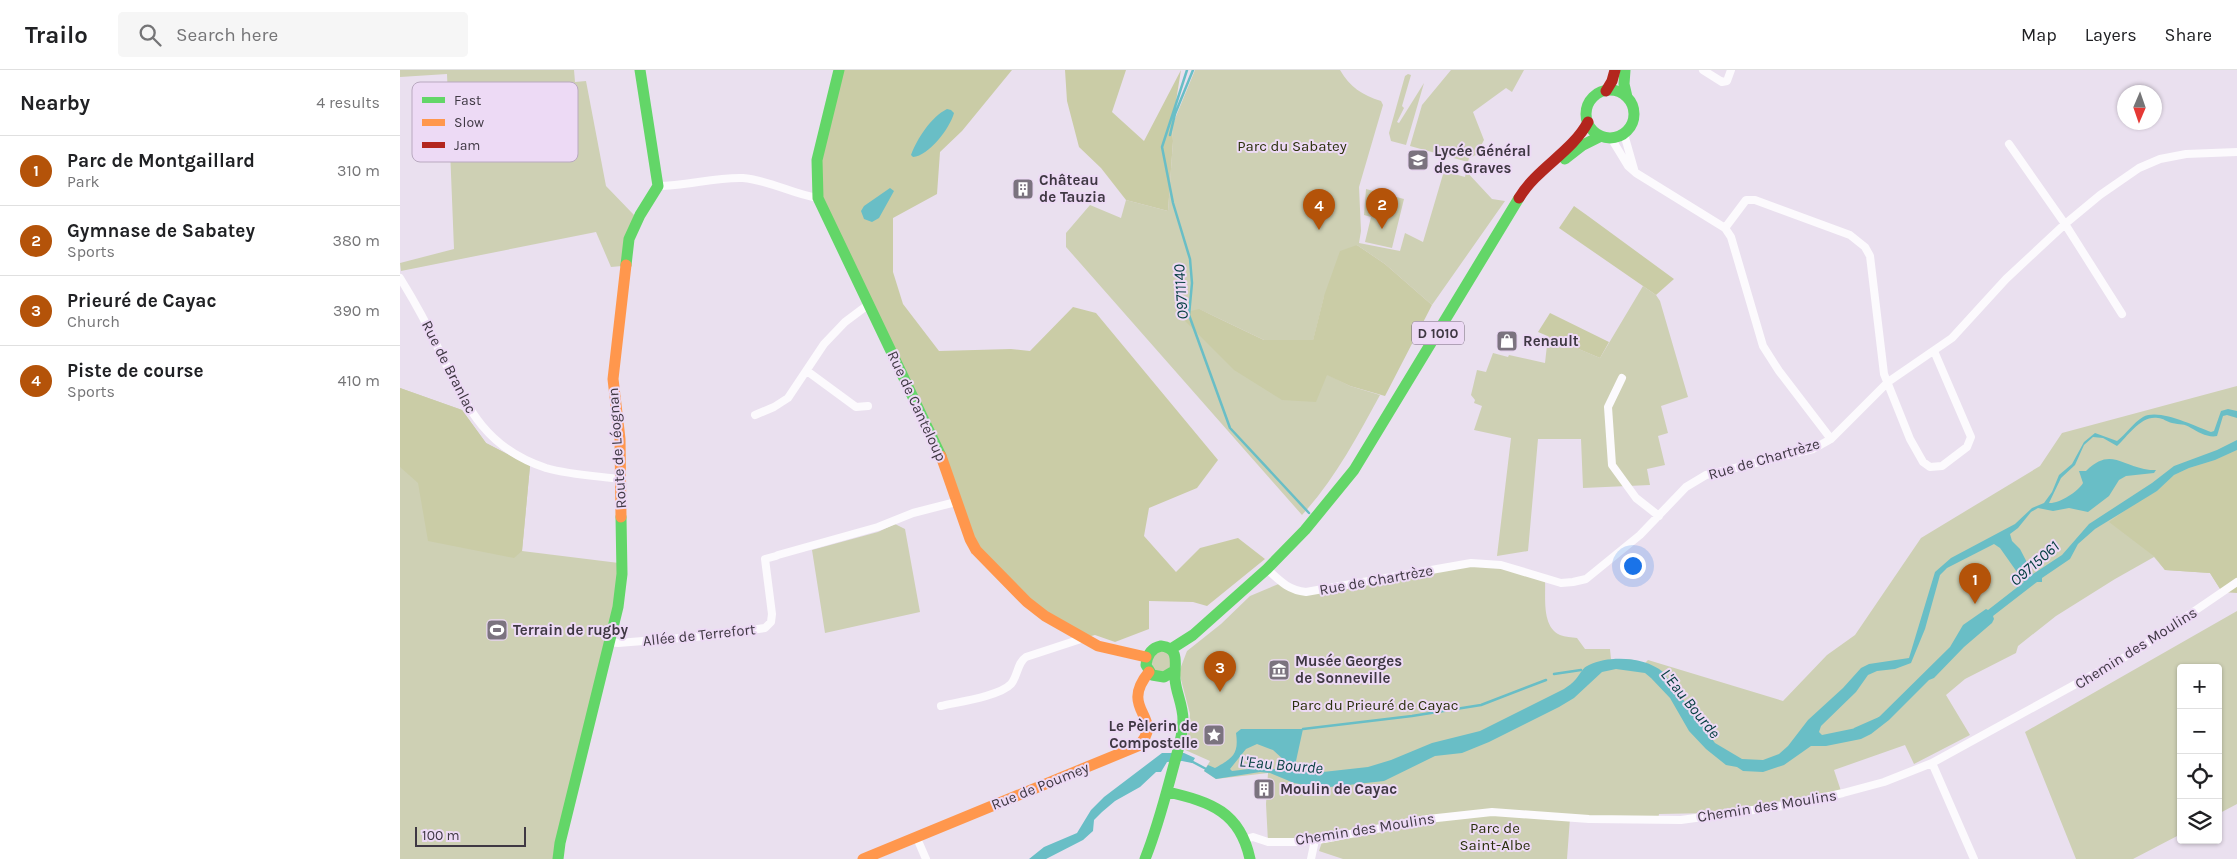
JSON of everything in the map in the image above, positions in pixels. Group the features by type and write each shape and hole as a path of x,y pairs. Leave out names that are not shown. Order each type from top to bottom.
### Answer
{"street":[{"path":"640,70 658,186 677,186 742,178 764,181 818,198"},
{"name":"Rue de Canteloup","path":"839,70 817,160 818,198 938,447 966,531 976,550 1034,608 1104,648 1121,650 1146,657"},
{"path":"1606,91 1612,81 1615,70"},
{"path":"1606,137 1624,134 1632,123 1634,116 1634,109 1627,97 1624,84 1625,70"},
{"path":"1703,70 1722,82 1726,81 1732,70"},
{"path":"1627,97 1621,93 1606,91 1594,96 1588,105 1588,122 1591,128 1606,137 1628,166 1636,173 1725,228 1731,237 1763,346 1779,372 1831,439"},
{"name":"D 1010","path":"1174,654 1269,571 1335,500 1521,196 1534,177 1581,134 1588,122"},
{"path":"1624,134 1636,173"},
{"name":"D 1010","path":"1521,196 1583,145 1606,137"},
{"path":"2009,144 2065,224 2122,314"},
{"path":"2006,156 2014,152"},
{"name":"Rue de Chartrèze","path":"1269,571 1294,591 1306,592 1471,563 1501,565 1561,583 1574,582 1594,574 1640,535 1686,487 1706,475 1740,465 1813,449 1831,439 1888,382 1934,352 1967,324 2006,279 2065,224 2100,195 2139,168 2160,159 2186,154 2237,152"},
{"name":"Route de Léognan","path":"558,859 560,843 610,642 622,583 620,440 613,385 628,245 635,223 658,186"},
{"path":"1725,228 1746,200 1755,200 1850,235 1865,247 1870,256 1884,374 1910,439 1923,462 1930,467 1942,466 1967,447 1971,434 1934,352"},
{"name":"Rue de Branlac","path":"400,278 419,309 469,410 489,434 513,452 546,468 576,474 621,479"},
{"path":"755,415 774,407 788,398 824,344 835,331 869,304"},
{"path":"807,371 856,407 868,406"},
{"path":"1622,378 1608,407 1612,465 1636,498 1659,516"},
{"name":"Allée de Terrefort","path":"610,642 708,636 765,628 771,622 772,614 765,558 878,527 913,513 956,502"},
{"name":"Chemin des Moulins","path":"1246,839 1253,837 1268,842 1315,840 1428,819 1492,812 1637,820 1681,820 1720,816 1820,799 1884,782 1932,763 2136,650 2237,582"},
{"path":"941,706 1003,690 1012,683 1022,660 1026,657 1084,638"},
{"path":"1145,859 1159,826 1168,792 1183,715 1176,688 1169,674 1174,654 1158,646 1150,650 1146,657 1146,665 1149,672 1156,676 1169,674"},
{"name":"Rue de Poumey","path":"863,859 1138,746 1144,741 1149,728 1148,721 1138,705 1136,695 1138,688 1149,672"},
{"path":"1932,763 1974,859"},
{"path":"1168,792 1200,800 1224,812 1236,824 1246,839 1250,859"},
{"path":"916,836 926,859"},
{"path":"1311,859 1315,840"}],"green space":[{"path":"400,70 574,70 575,82 447,82 447,74 400,77"},
{"path":"839,70 1012,70 962,131 940,152 937,194 893,218 893,272 903,304 939,351 1011,349 1030,351 1073,307 1096,313 1218,460 1197,488 1149,508 1144,536 1176,572 1200,548 1238,538 1265,559 1207,606 1193,602 1149,601 1149,629 1115,642 1095,635 1084,638 1045,616 976,550 938,447 822,209 816,172"},
{"path":"1065,70 1126,70 1112,112 1144,141 1181,70 1172,126 1173,141 1168,211 1126,200 1101,168 1079,147 1067,101"},
{"name":"Parc du Sabatey","path":"1195,70 1340,70 1357,90 1381,101 1383,105 1359,187 1361,231 1359,243 1400,251 1405,233 1423,242 1444,171 1465,177 1466,171 1492,199 1505,201 1432,305 1385,264 1357,245 1324,297 1313,341 1264,340 1199,309 1350,386 1380,395 1335,472 1302,515 1066,247 1066,233 1090,205 1121,218 1126,200 1168,211 1173,141 1172,126"},
{"path":"1451,70 1524,70 1512,92 1506,88 1473,112 1484,140 1476,155 1469,158 1468,162 1410,146 1422,105"},
{"path":"1411,75 1402,106 1404,108 1397,122 1399,123 1424,83 1406,145 1391,141 1389,133 1405,76"},
{"path":"586,81 606,186 634,215 622,266 611,267 596,232 401,271 400,263 454,249 451,162 578,162 578,82 575,82"},
{"path":"1366,189 1404,199 1392,248 1365,242 1371,217 1364,215"},
{"path":"1574,206 1674,279 1656,295 1559,228"},
{"path":"1357,245 1385,264 1432,305 1385,396 1350,386 1327,375 1316,402 1282,400 1234,370 1178,314 1199,309 1264,340 1313,340 1324,296 1340,251"},
{"path":"1643,286 1656,295 1660,301 1688,397 1661,406 1668,433 1658,436 1665,465 1647,469 1650,485 1583,488 1581,439 1538,439 1528,551 1497,556 1511,438 1474,430 1482,406 1474,403 1475,400 1471,395 1477,370 1486,372 1493,353 1545,363 1548,336 1600,358"},
{"path":"1550,313 1609,342 1600,358 1538,332"},
{"path":"2237,386 2237,582 2222,592 2210,573 2165,570 2154,557 2056,616 2018,646 2016,653 1965,679 1946,695 1970,735 1914,764 1905,745 1834,770 1841,791 1710,813 1659,814 1658,820 1570,818 1567,859 1343,859 1319,851 1322,842 1268,842 1266,804 1268,773 1216,779 1204,771 1210,761 1183,749 1189,729 1190,714 1179,672 1187,651 1221,624 1250,596 1281,583 1294,591 1484,563 1545,579 1545,602 1550,625 1560,635 1577,638 1585,649 1610,649 1611,659 1629,659 1645,663 1648,660 1783,701 1827,655 1855,635 1921,538 2040,466 2062,433"},
{"path":"400,388 462,410 486,443 530,466 522,551 619,563 618,588 553,859 400,859"},
{"path":"400,388 462,410 486,443 530,466 522,551 514,558 428,541 418,483 400,467"},
{"path":"2237,450 2237,593 2222,592 2210,573 2165,570 2155,557 2109,522 2137,502 2157,491 2174,475"},
{"path":"895,524 905,529 920,612 825,633 812,550 878,532"},
{"path":"2237,611 2237,804 2222,812 2222,664 2177,664 2177,836 2133,859 2076,859 2025,732"},
{"path":"1166,650 1173,663 1166,672 1154,671 1150,656 1152,653"}],"water":[{"path":"947,109 954,113 948,126 932,147 926,152 913,157 911,155 925,129 935,117"},
{"path":"890,188 894,191 879,218 872,222 864,219 861,211 864,206"},
{"path":"2228,409 2237,411 2237,418 2227,415 2223,416 2217,436 2200,433 2186,425 2172,423 2160,418 2152,418 2140,423 2117,446 2103,438 2093,437 2084,445 2075,465 2061,478 2049,503 2062,499 2077,490 2083,483 2079,471 2086,471 2101,461 2114,459 2144,469 2156,470 2154,473 2126,476 2119,480 2109,496 2088,512 2069,508 2053,511 2038,508 2031,512 2018,528 2010,534 2012,541 2020,549 2033,574 2062,555 2089,524 2152,483 2174,466 2217,450 2237,440 2237,450 2174,475 2157,491 2095,529 2078,544 2070,559 2042,578 2042,582 2037,582 1993,616 1992,623 1964,647 1889,720 1861,739 1826,746 1811,746 1784,765 1763,772 1743,771 1737,767 1726,765 1706,749 1689,731 1670,698 1645,673 1616,669 1602,672 1574,698 1559,707 1489,742 1462,753 1435,756 1384,781 1321,788 1294,783 1270,773 1260,772 1216,779 1204,771 1208,765 1215,768 1233,755 1237,746 1236,733 1241,729 1303,729 1296,761 1297,770 1312,773 1368,767 1391,760 1432,743 1480,731 1564,689 1587,666 1597,662 1617,659 1647,663 1656,667 1663,672 1715,743 1742,759 1763,760 1779,754 1788,746 1808,720 1843,688 1861,668 1869,664 1909,658 1935,572 1951,558 2015,524 2032,508 2044,503 2052,492 2059,475 2072,464 2084,442 2095,433 2117,441 2136,422 2150,415 2167,416 2211,432 2214,431 2221,411","holes":["1994,544 2000,548 2024,582 1988,610 1986,609 1963,625 1950,647 1876,720 1861,727 1822,735 1819,732 1821,726 1856,692 1868,675 1911,663 1925,629 1940,575 1947,568","1257,744 1273,750 1286,762 1286,770 1257,768 1232,771 1230,769 1246,749"]},
{"path":"1162,753 1184,753 1195,758 1192,763 1182,761 1167,762 1161,772 1156,772 1140,787 1115,801 1102,812 1094,820 1093,831 1083,840 1046,859 1029,859 1044,847 1077,833 1091,810 1104,797"}],"waterway":[{"name":"O9711140","path":"1187,70 1162,147 1173,203 1190,259 1192,283 1189,315 1230,428 1309,513"},
{"name":"O9711140","path":"1170,135 1175,114 1193,70"},
{"path":"1554,674 1581,670"},
{"path":"1303,729 1412,716 1481,705 1546,680"},
{"name":"O9715061","path":"1855,729 1880,718"},
{"name":"L'Eau Bourde","path":"1191,761 1208,770"}],"traffic: fast":[{"path":"626,265 629,239 640,215 658,186 640,70"},
{"path":"839,70 817,160 818,198 941,456"},
{"path":"1625,70 1624,84 1627,97"},
{"path":"1610,90 1619,92 1627,97 1632,105 1634,114 1632,123 1627,131 1619,136 1610,138 1601,136 1593,131 1588,123 1586,114 1588,105 1593,97 1601,92 1610,90"},
{"path":"1565,159 1583,145 1601,136"},
{"path":"1171,649 1193,635 1267,569 1305,530 1354,470 1519,198"},
{"path":"558,859 560,843 618,607 622,574 621,517"},
{"path":"1145,859 1165,798 1180,741 1183,720 1176,684 1174,654 1167,647 1161,646 1150,652 1146,665 1152,675 1164,677 1174,671"},
{"path":"1168,792 1210,805 1231,820 1239,830 1250,859"}],"traffic: slow":[{"path":"621,517 620,439 613,379 626,265"},
{"path":"941,456 970,539 976,550 1027,602 1045,616 1098,646 1146,657"},
{"path":"863,859 1138,746 1145,736 1147,728 1138,696 1141,685 1149,672"}],"traffic: jam":[{"path":"1606,91 1612,81 1615,70"},
{"path":"1519,198 1526,187 1573,142 1588,122"}],"place":[{"name":"Lycée Général des Graves","path":"1418,160"},
{"name":"Château de Tauzia","path":"1023,189"},
{"name":"Gymnase de Sabatey","path":"1382,229"},
{"name":"Piste de course","path":"1319,230"},
{"name":"Renault","path":"1507,341"},
{"name":"Parc de Montgaillard","path":"1975,604"},
{"name":"Terrain de rugby","path":"497,630"},
{"name":"Musée Georges de Sonneville","path":"1279,670"},
{"name":"Prieuré de Cayac","path":"1220,692"},
{"name":"Le Pèlerin de Compostelle","path":"1214,735"},
{"name":"Moulin de Cayac","path":"1264,789"}],"park label":[{"name":"Parc du Prieuré de Cayac","path":"1375,705"},
{"name":"Parc de Saint-Albe","path":"1495,836"}]}
